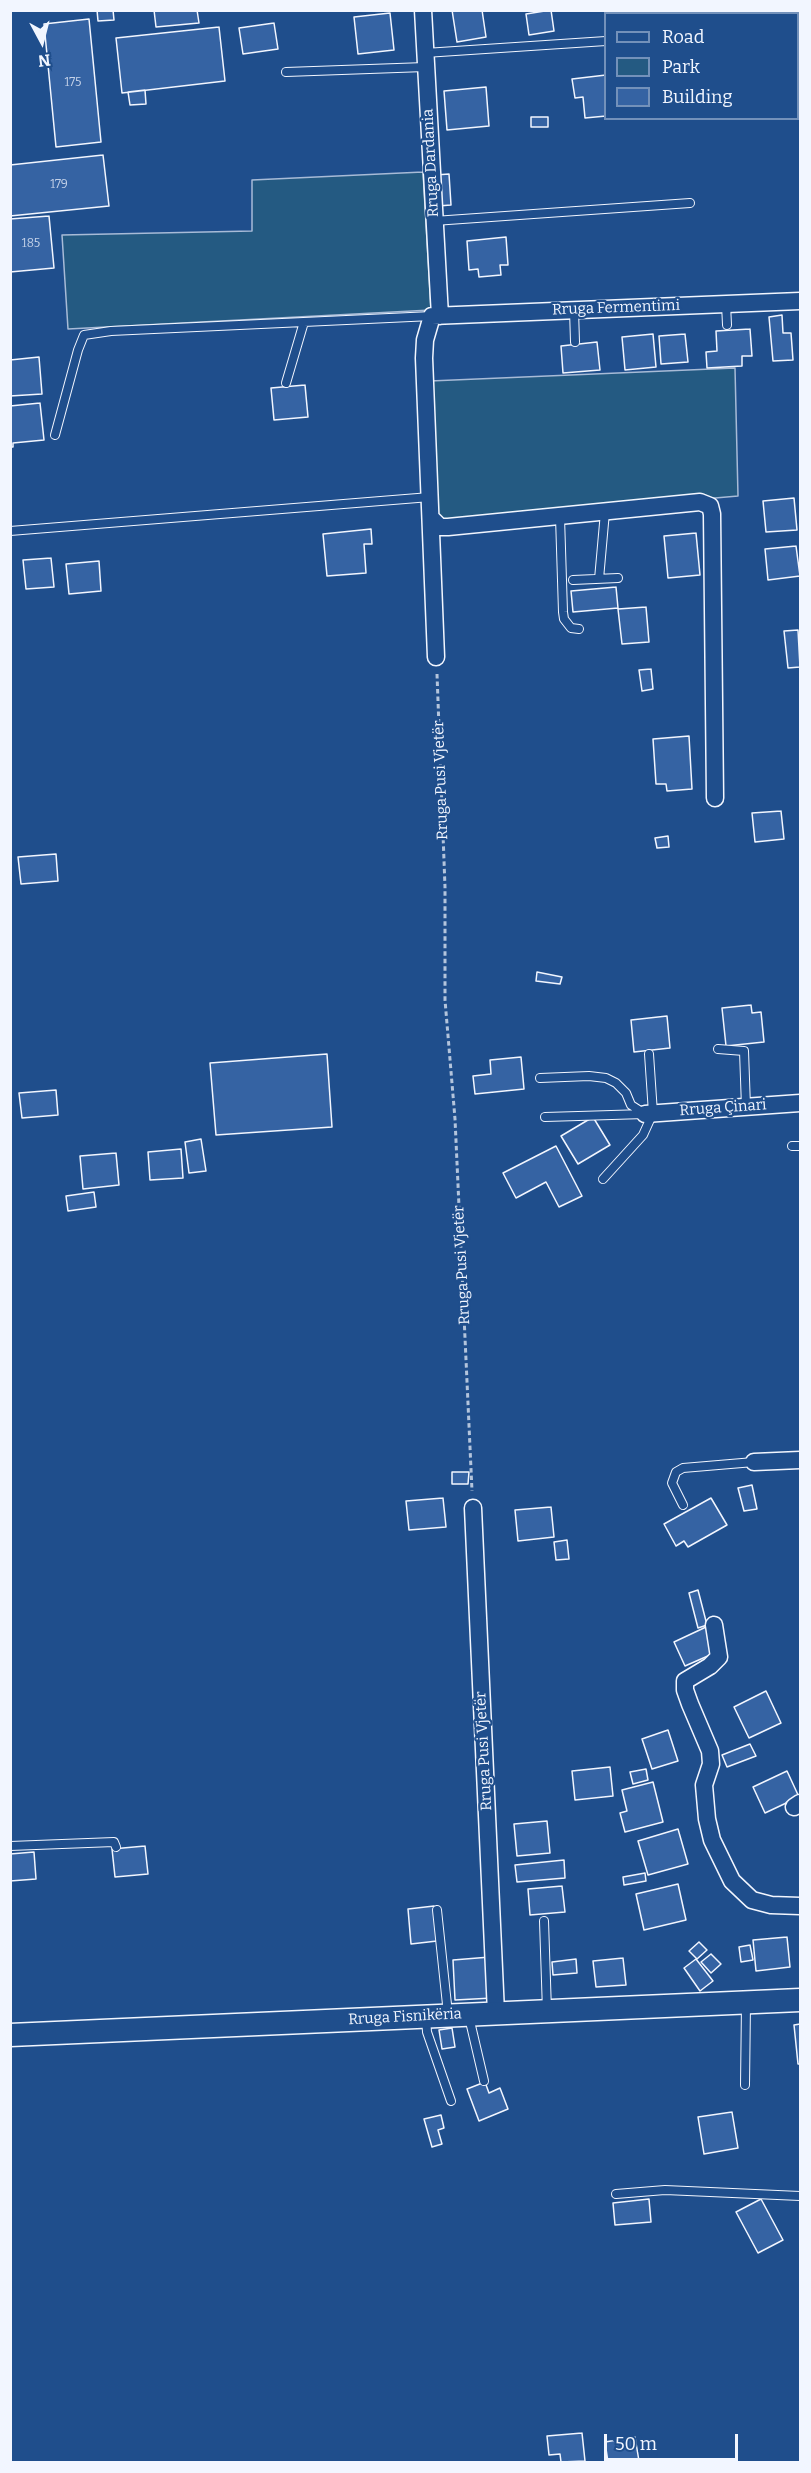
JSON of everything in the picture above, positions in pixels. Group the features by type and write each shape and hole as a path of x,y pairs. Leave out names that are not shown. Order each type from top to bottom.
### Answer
{"street":[{"name":"Rruga Dardania","path":"423,10 434,221 436,316"},
{"name":"Rruga Fermentimi","path":"436,316 801,301"},
{"path":"436,316 425,340 424,358 436,657"},
{"path":"431,518 440,527 447,527 700,502 710,506 712,514 715,798"},
{"name":"Rruga Çinari","path":"649,1113 801,1103"},
{"path":"754,1462 801,1460"},
{"name":"Rruga Pusi Vjetër","path":"473,1508 496,2013"},
{"path":"714,1625 719,1657 710,1666 685,1681 685,1690 690,1704 710,1751 711,1764 704,1785 707,1819 712,1840 732,1881 752,1900 771,1905 801,1906"},
{"name":"Rruga Fisnikëria","path":"10,2035 801,2000"}],"lane":[{"path":"286,72 604,41"},
{"path":"434,221 690,204"},
{"path":"726,304 727,325"},
{"path":"574,310 575,342"},
{"path":"55,435 84,335 111,331 436,316"},
{"path":"286,383 304,322"},
{"path":"10,531 430,497"},
{"path":"599,579 605,512"},
{"path":"560,517 564,619 571,628 579,629"},
{"path":"573,580 618,578"},
{"path":"718,1050 744,1051 746,1107"},
{"path":"603,1179 643,1135 649,1113 648,1054"},
{"path":"540,1078 589,1076 606,1078 616,1083 626,1094 631,1105 649,1113"},
{"path":"545,1117 649,1113"},
{"path":"683,1506 672,1482 676,1472 684,1468 754,1462"},
{"path":"10,1846 114,1842 116,1847"},
{"path":"437,1910 448,2015"},
{"path":"544,1921 547,2011"},
{"path":"746,2002 746,2085"},
{"path":"448,2015 470,2029 484,2081"},
{"path":"448,2015 427,2032 451,2101"},
{"path":"616,2194 665,2190 801,2196"}],"path":[{"name":"Rruga Pusi Vjetër","path":"436,657 446,898 445,1000 455,1119 473,1508"}],"green space":[{"path":"423,172 431,310 68,329 62,235 252,231 252,180"},
{"path":"735,368 738,496 453,521 440,518 437,513 430,381"}],"building":[{"path":"97,10 113,10 114,20 98,21"},
{"path":"154,10 197,10 199,23 156,27"},
{"path":"452,10 482,10 486,37 457,42"},
{"path":"551,10 554,31 529,35 526,14"},
{"path":"390,13 394,50 358,54 354,17"},
{"path":"89,19 101,142 56,147 44,24"},
{"path":"274,23 278,49 243,54 239,28"},
{"path":"219,27 225,81 122,93 116,38"},
{"path":"604,75 604,116 585,118 583,97 575,98 572,79"},
{"path":"486,87 489,126 447,130 444,91"},
{"path":"145,90 146,104 130,105 128,92"},
{"path":"531,117 548,117 548,127 531,127"},
{"path":"103,155 109,206 10,216 10,165"},
{"path":"449,174 451,205 438,206 435,175"},
{"path":"49,216 54,268 10,272 10,219"},
{"path":"506,237 508,265 500,265 501,275 479,277 478,269 469,270 467,241"},
{"path":"782,315 783,333 791,333 793,360 773,361 769,317"},
{"path":"750,329 752,356 742,356 742,366 707,368 706,352 717,351 716,331"},
{"path":"653,334 656,367 625,370 622,337"},
{"path":"685,334 688,362 661,364 659,336"},
{"path":"597,342 600,370 563,373 561,346"},
{"path":"39,357 42,394 10,396 10,360"},
{"path":"305,385 308,417 274,420 271,388"},
{"path":"40,403 44,440 13,443 13,447 10,447 10,406"},
{"path":"794,498 797,530 766,532 763,501"},
{"path":"371,529 372,544 364,544 366,573 327,576 323,534"},
{"path":"696,533 700,575 668,578 664,536"},
{"path":"796,546 800,576 768,580 765,549"},
{"path":"51,558 54,587 26,589 23,560"},
{"path":"99,561 101,591 69,594 66,564"},
{"path":"616,587 618,608 573,612 571,591"},
{"path":"646,607 649,642 622,644 618,609"},
{"path":"798,630 800,667 788,668 784,631"},
{"path":"651,669 653,689 642,691 639,670"},
{"path":"689,736 692,789 667,791 666,784 656,784 653,739"},
{"path":"781,811 784,839 755,842 752,813"},
{"path":"668,836 669,847 657,848 655,838"},
{"path":"56,854 58,881 21,884 18,857"},
{"path":"537,972 562,977 560,984 536,981"},
{"path":"751,1005 752,1013 761,1012 764,1042 726,1046 722,1008"},
{"path":"667,1016 670,1048 634,1052 631,1020"},
{"path":"327,1054 332,1127 216,1135 210,1063"},
{"path":"521,1057 524,1089 475,1094 473,1076 491,1074 490,1060"},
{"path":"56,1090 58,1115 22,1118 19,1093"},
{"path":"593,1117 610,1145 578,1164 561,1136"},
{"path":"201,1139 206,1171 189,1173 185,1142"},
{"path":"556,1146 582,1196 559,1207 546,1182 516,1198 503,1173"},
{"path":"181,1149 183,1178 150,1180 148,1152"},
{"path":"116,1153 119,1185 83,1189 80,1156"},
{"path":"94,1192 96,1207 68,1211 66,1196"},
{"path":"452,1472 469,1472 468,1484 452,1484"},
{"path":"752,1485 757,1509 744,1511 738,1488"},
{"path":"443,1498 446,1527 409,1530 406,1501"},
{"path":"711,1498 727,1525 688,1547 684,1541 676,1546 664,1524"},
{"path":"551,1507 554,1537 518,1541 515,1510"},
{"path":"567,1540 569,1559 556,1560 554,1542"},
{"path":"698,1590 707,1625 698,1628 689,1593"},
{"path":"706,1627 717,1652 685,1666 674,1642"},
{"path":"766,1691 781,1723 749,1738 734,1707"},
{"path":"668,1730 678,1761 652,1769 642,1739"},
{"path":"750,1744 756,1756 727,1767 722,1755"},
{"path":"610,1767 613,1796 575,1800 572,1771"},
{"path":"646,1769 648,1780 633,1784 630,1772"},
{"path":"787,1771 799,1797 765,1813 753,1787"},
{"path":"653,1782 663,1822 625,1832 620,1813 627,1811 622,1790"},
{"path":"547,1821 550,1853 517,1856 514,1824"},
{"path":"678,1829 688,1864 648,1875 638,1841"},
{"path":"145,1846 148,1874 115,1877 112,1849"},
{"path":"34,1852 36,1879 10,1881 10,1854"},
{"path":"564,1860 565,1878 517,1882 515,1865"},
{"path":"645,1873 646,1881 624,1885 623,1877"},
{"path":"678,1884 686,1920 644,1930 636,1894"},
{"path":"562,1886 565,1912 530,1915 528,1889"},
{"path":"434,1906 437,1941 411,1944 408,1909"},
{"path":"787,1937 790,1967 756,1971 753,1940"},
{"path":"699,1942 707,1950 697,1959 689,1951"},
{"path":"750,1945 753,1960 741,1962 739,1947"},
{"path":"711,1954 721,1964 711,1973 701,1962"},
{"path":"490,1957 493,1998 455,2000 453,1960"},
{"path":"623,1958 626,1985 596,1987 593,1961"},
{"path":"576,1959 577,1973 553,1975 552,1962"},
{"path":"696,1959 713,1981 700,1991 684,1968"},
{"path":"800,2024 800,2064 798,2064 794,2025"},
{"path":"452,2028 455,2047 442,2049 439,2030"},
{"path":"485,2082 489,2093 500,2088 508,2109 479,2121 467,2089"},
{"path":"732,2112 738,2148 704,2154 698,2117"},
{"path":"441,2115 444,2128 438,2130 442,2144 432,2147 424,2119"},
{"path":"649,2199 651,2222 615,2225 613,2203"},
{"path":"761,2199 783,2240 758,2253 736,2212"},
{"path":"582,2433 585,2461 561,2462 560,2454 549,2455 547,2436"},
{"path":"635,2437 639,2461 608,2462 605,2442"}]}
